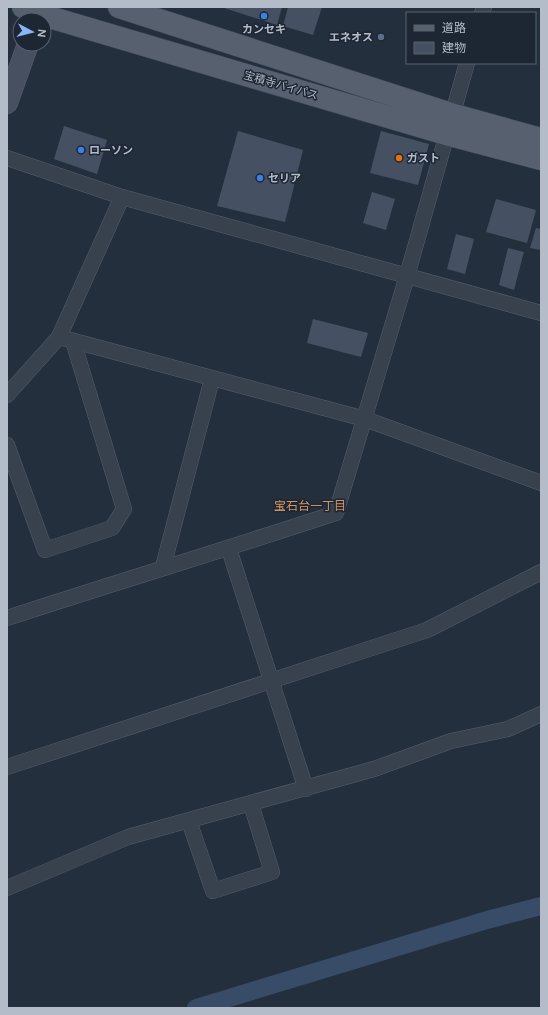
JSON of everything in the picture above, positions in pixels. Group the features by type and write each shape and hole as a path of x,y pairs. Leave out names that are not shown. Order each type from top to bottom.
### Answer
{"main road":[{"name":"宝積寺バイパス","path":"119,7 448,124 541,159"},
{"name":"宝積寺バイパス","path":"52,17 448,124 541,139"}],"street":[{"path":"7,103 25,52"},
{"path":"7,618 162,567 229,549 336,513 407,276 448,124 467,64"},
{"path":"7,158 122,197 541,313"},
{"path":"7,395 66,339 122,197"},
{"path":"66,339 365,419 541,483"},
{"path":"7,445 44,550 112,528 124,509 66,339"},
{"path":"162,567 212,379"},
{"path":"229,549 306,789"},
{"path":"7,766 427,630 541,572"},
{"path":"7,888 128,837 374,769 451,741 508,729 541,714"},
{"path":"189,821 213,891 272,872 251,804"}],"building":[{"name":"カンセキ","path":"221,7 282,7 277,25"},
{"path":"288,7 322,7 313,35 283,26"},
{"name":"ローソン","path":"64,126 107,140 97,174 54,159"},
{"name":"セリア","path":"238,131 303,150 285,222 217,206"},
{"name":"ガスト","path":"381,131 429,144 418,185 370,173"},
{"path":"372,192 395,199 386,230 363,223"},
{"path":"496,199 536,210 527,243 486,232"},
{"path":"536,228 541,229 541,250 530,248"},
{"path":"456,234 474,239 465,274 447,269"},
{"path":"508,248 524,252 514,290 499,285"},
{"path":"313,319 368,333 361,357 307,343"}],"waterway":[{"path":"196,1008 487,920 541,906"}],"place":[{"name":"カンセキ","path":"264,16"},
{"name":"エネオス","path":"381,37"},
{"name":"ローソン","path":"81,150"},
{"name":"ガスト","path":"399,158"},
{"name":"セリア","path":"260,178"}],"district":[{"name":"宝石台一丁目","path":"310,506"}]}
